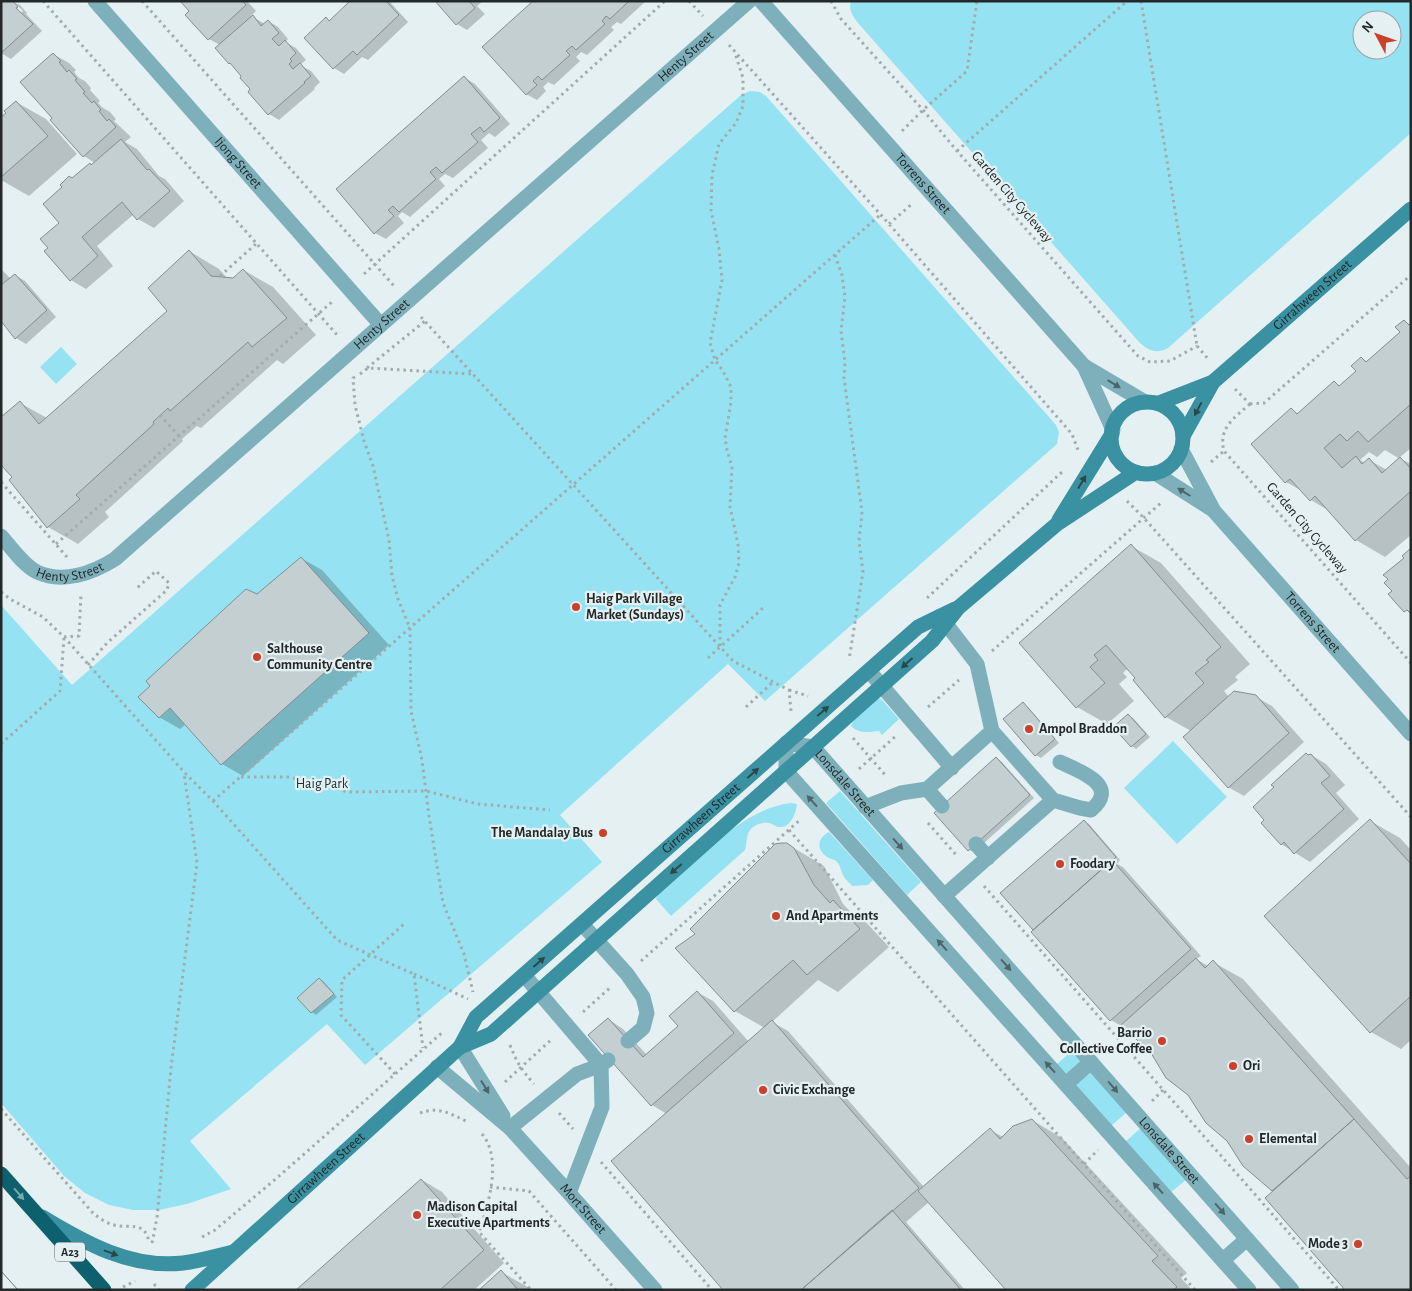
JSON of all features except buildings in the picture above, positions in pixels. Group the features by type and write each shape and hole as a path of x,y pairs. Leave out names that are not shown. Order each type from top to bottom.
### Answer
{"highway":[{"name":"A23","path":"1,1174 104,1290"}],"street":[{"name":"Ijong Street","path":"95,1 381,326"},
{"name":"Henty Street","path":"1,536 24,561 37,571 54,576 68,577 82,574 100,568 115,560 748,1"},
{"name":"Torrens Street","path":"761,1 1084,366 1112,432"},
{"name":"Girrahween Street","path":"1182,443 1213,382 1411,208"},
{"name":"Torrens Street","path":"1084,366 1152,403"},
{"name":"Girrahween Street","path":"1152,403 1213,382"},
{"path":"1152,403 1164,406 1174,414 1181,424 1182,443 1171,464 1166,468 1149,474 1136,472 1125,466 1117,456 1112,445 1112,432 1116,421 1124,411 1134,404 1152,403"},
{"name":"Girrawheen Street","path":"1057,524 1112,432"},
{"name":"Torrens Street","path":"1182,443 1214,511"},
{"name":"Girrawheen Street","path":"460,1047 476,1017 786,744 823,704 869,671 918,627 943,620 1057,524 1136,472"},
{"name":"Torrens Street","path":"1154,473 1214,511 1411,734"},
{"path":"943,620 977,664 992,731 1053,800 1091,810 1101,798 1101,790 1095,780 1060,762"},
{"name":"Girrawheen Street","path":"192,1290 460,1047 491,1034 882,686 932,641 943,620"},
{"path":"869,671 952,768"},
{"path":"865,807 901,793 927,789 992,731"},
{"path":"786,744 786,771 1249,1290"},
{"name":"Lonsdale Street","path":"786,744 813,747 1292,1290"},
{"path":"927,789 942,806"},
{"path":"944,896 1053,800"},
{"path":"976,844 988,858"},
{"path":"582,924 627,974 643,997 647,1013 643,1028 628,1041"},
{"path":"524,975 605,1062 602,1107 570,1193"},
{"name":"Mort Street","path":"460,1047 510,1128"},
{"path":"510,1128 577,1074 605,1062"},
{"path":"1066,1084 1091,1062"},
{"name":"Mort Street","path":"438,1067 510,1128 655,1290"},
{"path":"37,1214 72,1236 108,1253 149,1263 183,1263 234,1252"},
{"path":"1222,1260 1247,1239"}],"path":[{"path":"43,1 352,351"},
{"path":"142,1 408,302 733,661 789,690 823,704"},
{"path":"689,1 889,224 1072,434 1080,455"},
{"name":"Garden City Cycleway","path":"831,1 841,19 1138,356 1150,362 1170,361 1196,346 1141,1"},
{"path":"888,145 923,110 967,71 977,1"},
{"path":"957,151 1127,1"},
{"path":"720,646 720,605 735,577 739,564 738,544 730,507 732,467 725,438 731,402 731,386 715,360 710,343 722,280 712,210 712,175 719,144 736,124 743,106 743,78 734,51"},
{"path":"889,224 915,201 906,193 920,182"},
{"path":"213,801 880,215"},
{"path":"220,276 257,243"},
{"path":"835,254 842,275 845,296 841,331 845,362 844,378 862,512 859,541 863,572 848,665"},
{"name":"Garden City Cycleway","path":"1411,275 1264,403 1250,404 1230,421 1223,434 1222,441 1224,451 1411,663"},
{"path":"473,374 368,368 353,378 355,405 364,441 373,466 389,540 392,576 398,599 410,628 411,711 422,760 443,903 464,954 473,993"},
{"path":"160,415 179,436"},
{"path":"924,601 1066,468"},
{"path":"1,482 82,574 79,636 64,637"},
{"path":"1143,517 1411,817"},
{"path":"88,664 106,643 167,590 169,583 156,571 137,588"},
{"path":"1,592 43,617 64,637 337,940 476,1002"},
{"path":"708,658 763,608"},
{"path":"1,744 60,691 64,637"},
{"path":"746,707 773,682"},
{"path":"789,690 791,716"},
{"path":"840,723 901,793"},
{"path":"1,1109 93,1213 114,1225 134,1226 143,1230 148,1236 150,1249 157,1218 171,1068 197,864 184,772"},
{"path":"240,777 287,777 322,782 347,792 426,791 478,804 550,810"},
{"path":"927,822 1339,1290"},
{"path":"789,830 1195,1290"},
{"path":"395,1074 341,1015 342,980 404,924"},
{"path":"414,974 423,1049"},
{"path":"509,1041 520,1068 712,1290"},
{"path":"417,1114 436,1110 449,1113 469,1123"},
{"path":"480,1132 485,1137 493,1168 488,1205 479,1232 531,1290"},
{"path":"215,1230 278,1177"},
{"path":"490,1187 529,1191 616,1290"}],"green space":[{"path":"851,1 1411,1 1411,133 1168,348 1153,351 1140,343 858,23 851,13"},
{"name":"Haig Park","path":"750,91 760,92 766,96 1056,425 1059,432 1057,444 765,701 728,664 560,815 602,862 365,1065 327,1024 190,1141 231,1189 187,1204 159,1210 133,1210 109,1205 85,1193 64,1176 1,1103 1,605 72,685 741,95"},
{"path":"61,347 77,364 56,384 40,367"},
{"path":"878,698 899,719 882,735 879,731 867,732 854,729 851,726 854,720"},
{"path":"1173,741 1227,797 1177,844 1124,788"},
{"path":"840,791 921,882 907,895 826,803"},
{"path":"791,803 797,804 790,823 783,827 777,827 773,824 763,823 752,828 748,835 745,850 671,916 656,899 658,894 702,853 737,826 773,807"},
{"path":"829,832 873,880 868,885 852,886 844,877 836,861 823,854 819,843 822,837"},
{"path":"1073,1050 1127,1112 1111,1126 1057,1064"},
{"path":"1142,1127 1187,1179 1170,1193 1125,1142"}],"tram line":[{"path":"1,1271 18,1290"}],"place":[{"name":"Haig Park Village Market (Sundays)","path":"576,607"},
{"name":"Salthouse Community Centre","path":"257,657"},
{"name":"Ampol Braddon","path":"1029,729"},
{"name":"The Mandalay Bus","path":"603,833"},
{"name":"Foodary","path":"1060,864"},
{"name":"And Apartments","path":"776,916"},
{"name":"Barrio Collective Coffee","path":"1162,1041"},
{"name":"Ori","path":"1233,1066"},
{"name":"Civic Exchange","path":"763,1090"},
{"name":"Elemental","path":"1249,1139"},
{"name":"Madison Capital Executive Apartments","path":"417,1215"},
{"name":"Mode 3","path":"1358,1244"}]}
